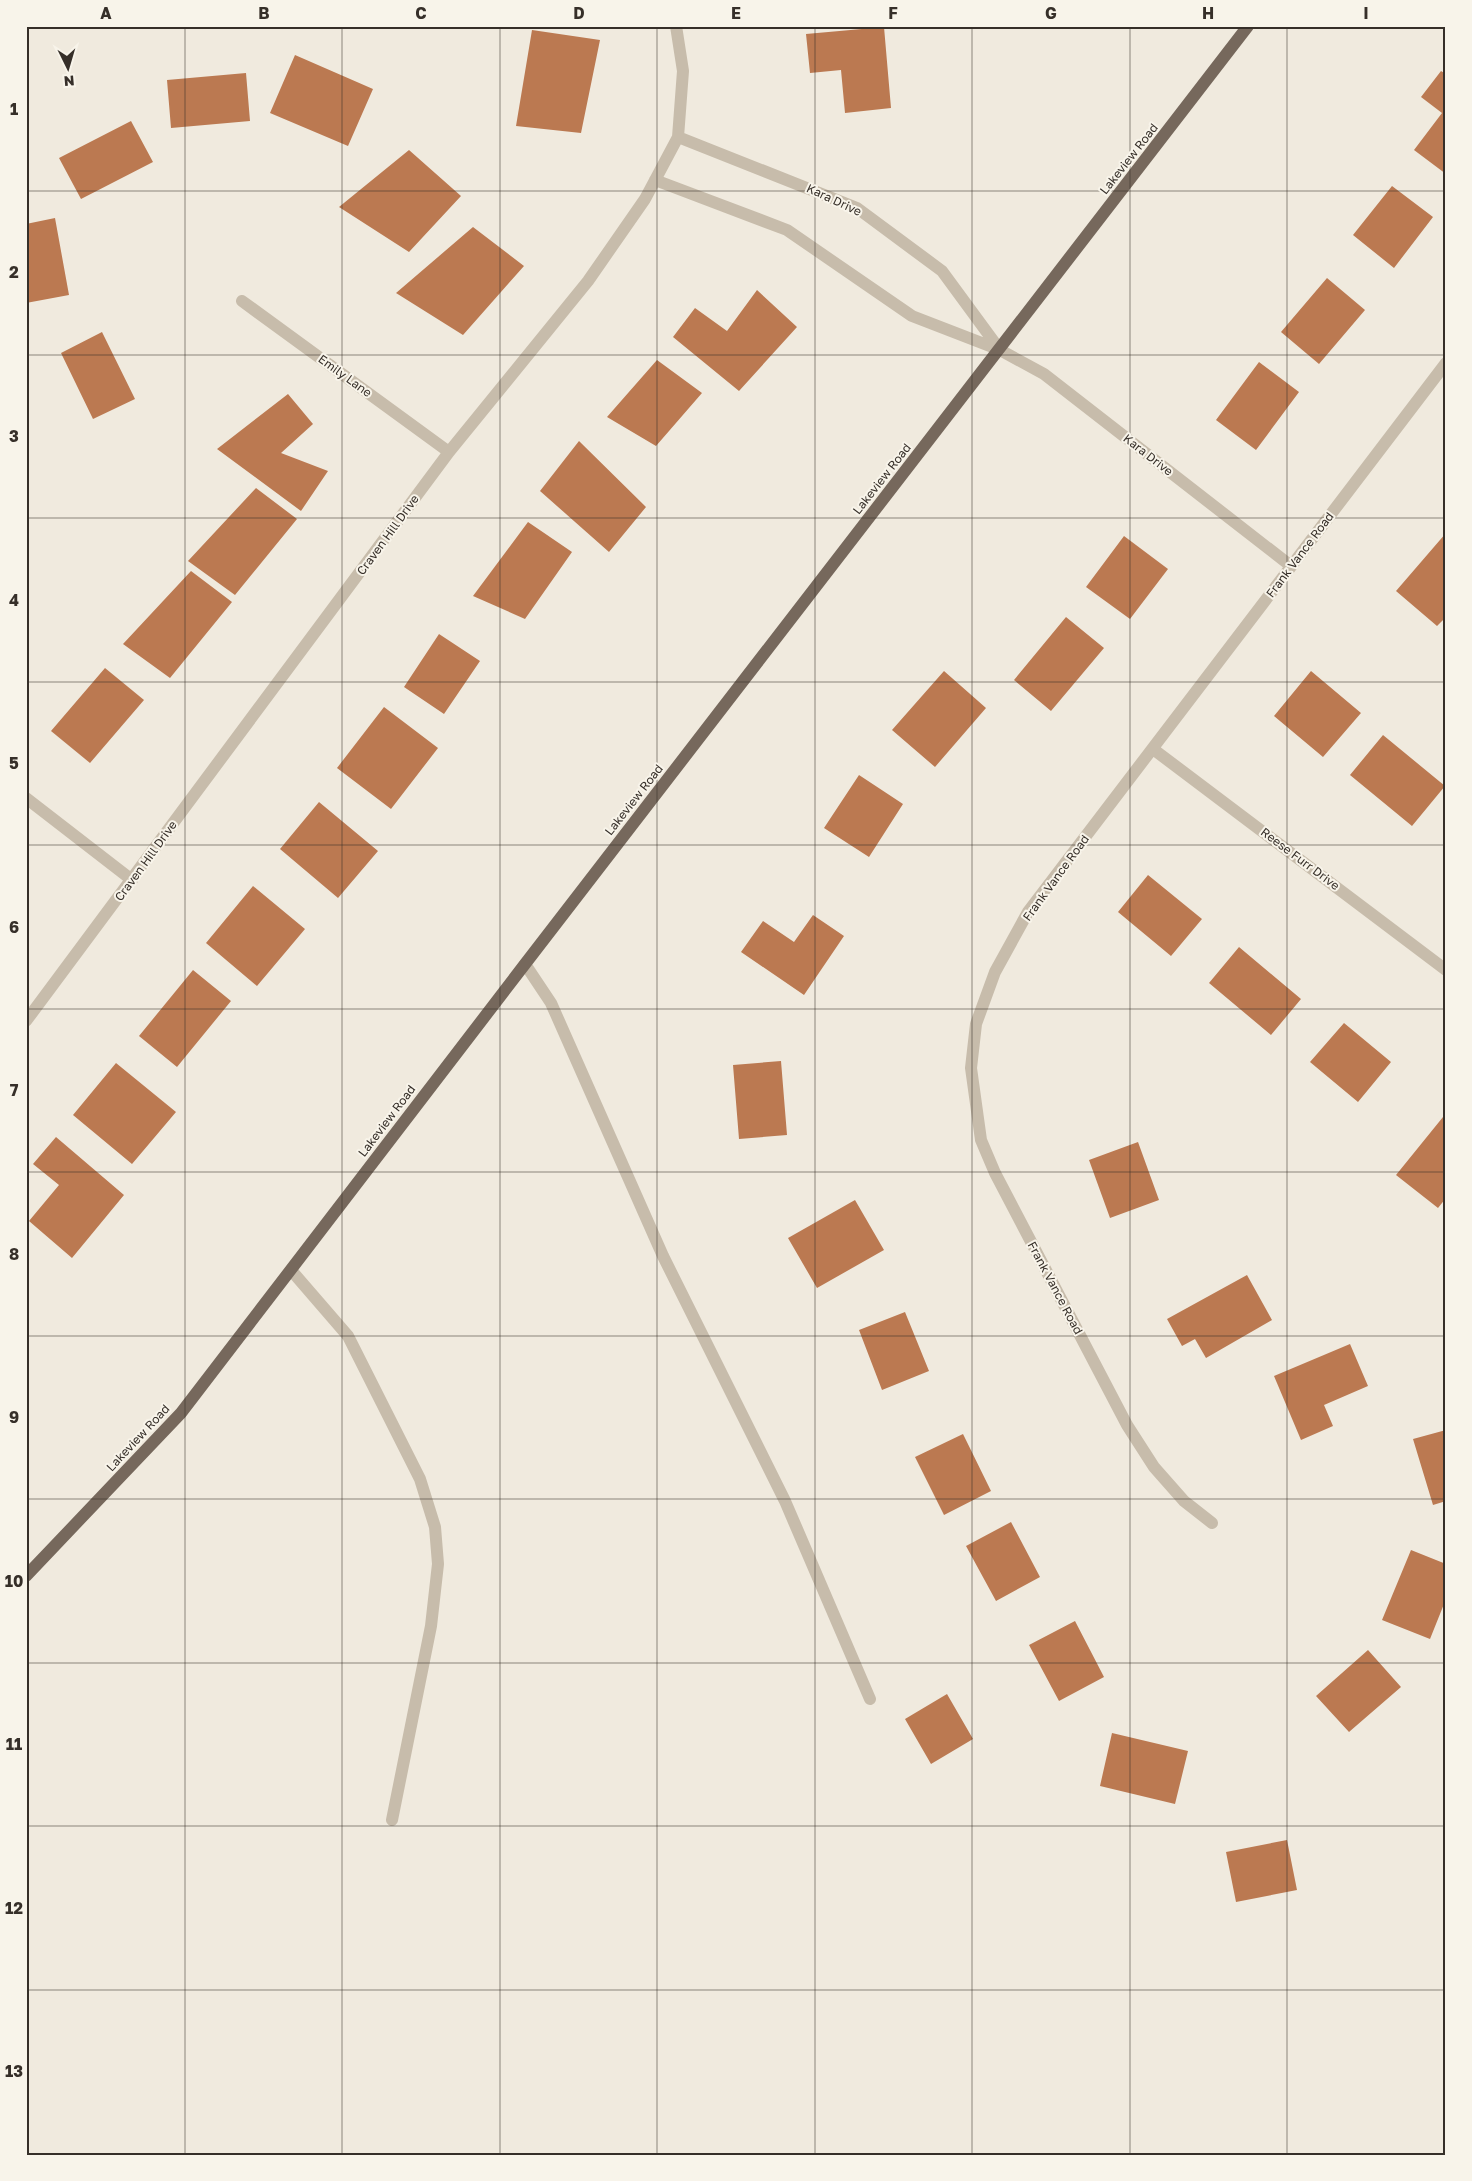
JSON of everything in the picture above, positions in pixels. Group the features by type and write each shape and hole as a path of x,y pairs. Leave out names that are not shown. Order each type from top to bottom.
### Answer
{"main road":[{"name":"Lakeview Road","path":"26,1576 182,1413 524,964 1000,350 1248,26"}],"street":[{"name":"Craven Hill Drive","path":"26,1021 449,452 588,281 645,199 678,137 683,71 676,26"},
{"name":"Kara Drive","path":"678,137 857,208 942,271 1000,350"},
{"name":"Kara Drive","path":"655,180 787,230 912,316 1000,350 1044,374 1291,566"},
{"name":"Emily Lane","path":"242,301 449,452"},
{"name":"Frank Vance Road","path":"1212,1523 1184,1501 1154,1467 1127,1425 994,1173 981,1140 971,1068 976,1024 995,972 1028,912 1446,363"},
{"name":"Reese Furr Drive","path":"1153,749 1446,970"},
{"path":"26,798 132,880"},
{"path":"524,964 551,1003 663,1256 785,1500 870,1699"},
{"path":"291,1270 342,1326 348,1336 420,1479 435,1527 438,1564 431,1626 392,1820"}],"building":[{"path":"884,27 891,108 845,113 841,70 810,73 806,34"},
{"path":"532,30 600,40 581,133 516,126"},
{"path":"295,55 373,89 348,146 270,113"},
{"path":"1441,71 1446,74 1446,174 1414,150 1442,113 1421,97"},
{"path":"246,73 250,121 171,128 167,80"},
{"path":"131,121 153,162 81,199 59,158"},
{"path":"409,150 461,196 409,252 339,207"},
{"path":"1392,186 1433,217 1394,268 1353,235"},
{"path":"55,218 69,295 26,303 26,224"},
{"path":"473,227 524,266 463,335 396,293"},
{"path":"1327,278 1365,310 1319,364 1281,332"},
{"path":"757,290 797,327 739,391 673,337 695,308 727,331"},
{"path":"102,332 135,399 93,419 61,353"},
{"path":"657,360 702,393 656,446 607,417"},
{"path":"1259,362 1299,392 1256,450 1216,420"},
{"path":"288,394 313,424 281,453 328,471 301,511 217,449"},
{"path":"579,441 646,507 609,552 540,491"},
{"path":"256,488 297,519 235,595 188,561"},
{"path":"528,522 572,552 525,619 473,596"},
{"path":"1446,533 1446,617 1437,626 1396,591"},
{"path":"1124,536 1168,569 1130,619 1086,587"},
{"path":"191,571 232,602 170,678 123,644"},
{"path":"1066,617 1104,648 1051,711 1014,680"},
{"path":"439,634 480,661 444,714 404,687"},
{"path":"105,668 144,700 90,763 51,731"},
{"path":"944,671 986,708 935,767 892,730"},
{"path":"1311,671 1361,713 1323,757 1274,716"},
{"path":"384,707 438,748 391,809 337,768"},
{"path":"1383,735 1445,786 1412,826 1350,775"},
{"path":"859,775 903,804 869,857 824,828"},
{"path":"319,802 378,851 338,898 280,849"},
{"path":"1148,875 1202,919 1171,956 1118,912"},
{"path":"253,886 305,929 257,986 206,943"},
{"path":"813,915 844,936 804,995 741,952 763,921 794,942"},
{"path":"1239,947 1301,999 1271,1035 1209,983"},
{"path":"193,970 231,1001 177,1067 139,1036"},
{"path":"1344,1023 1391,1062 1358,1102 1310,1062"},
{"path":"781,1061 787,1135 739,1139 733,1065"},
{"path":"116,1063 176,1112 132,1164 73,1115"},
{"path":"1443,1117 1446,1119 1446,1198 1438,1208 1396,1175"},
{"path":"56,1137 124,1195 72,1258 29,1221 59,1185 33,1164"},
{"path":"1138,1142 1159,1200 1110,1218 1089,1160"},
{"path":"855,1200 884,1250 817,1288 788,1238"},
{"path":"1247,1275 1272,1320 1206,1358 1195,1339 1182,1346 1167,1319"},
{"path":"905,1312 929,1371 882,1390 859,1330"},
{"path":"1350,1344 1368,1386 1324,1405 1333,1426 1301,1440 1274,1376"},
{"path":"1446,1430 1446,1501 1433,1505 1413,1439"},
{"path":"963,1434 991,1491 944,1515 915,1457"},
{"path":"1011,1522 1040,1577 996,1601 966,1546"},
{"path":"1411,1550 1446,1564 1446,1599 1430,1639 1382,1620"},
{"path":"1075,1621 1104,1677 1059,1701 1029,1645"},
{"path":"1368,1650 1401,1687 1349,1732 1316,1696"},
{"path":"947,1694 973,1739 931,1764 905,1719"},
{"path":"1112,1733 1188,1751 1175,1804 1100,1786"},
{"path":"1287,1840 1297,1890 1236,1902 1226,1852"}]}
